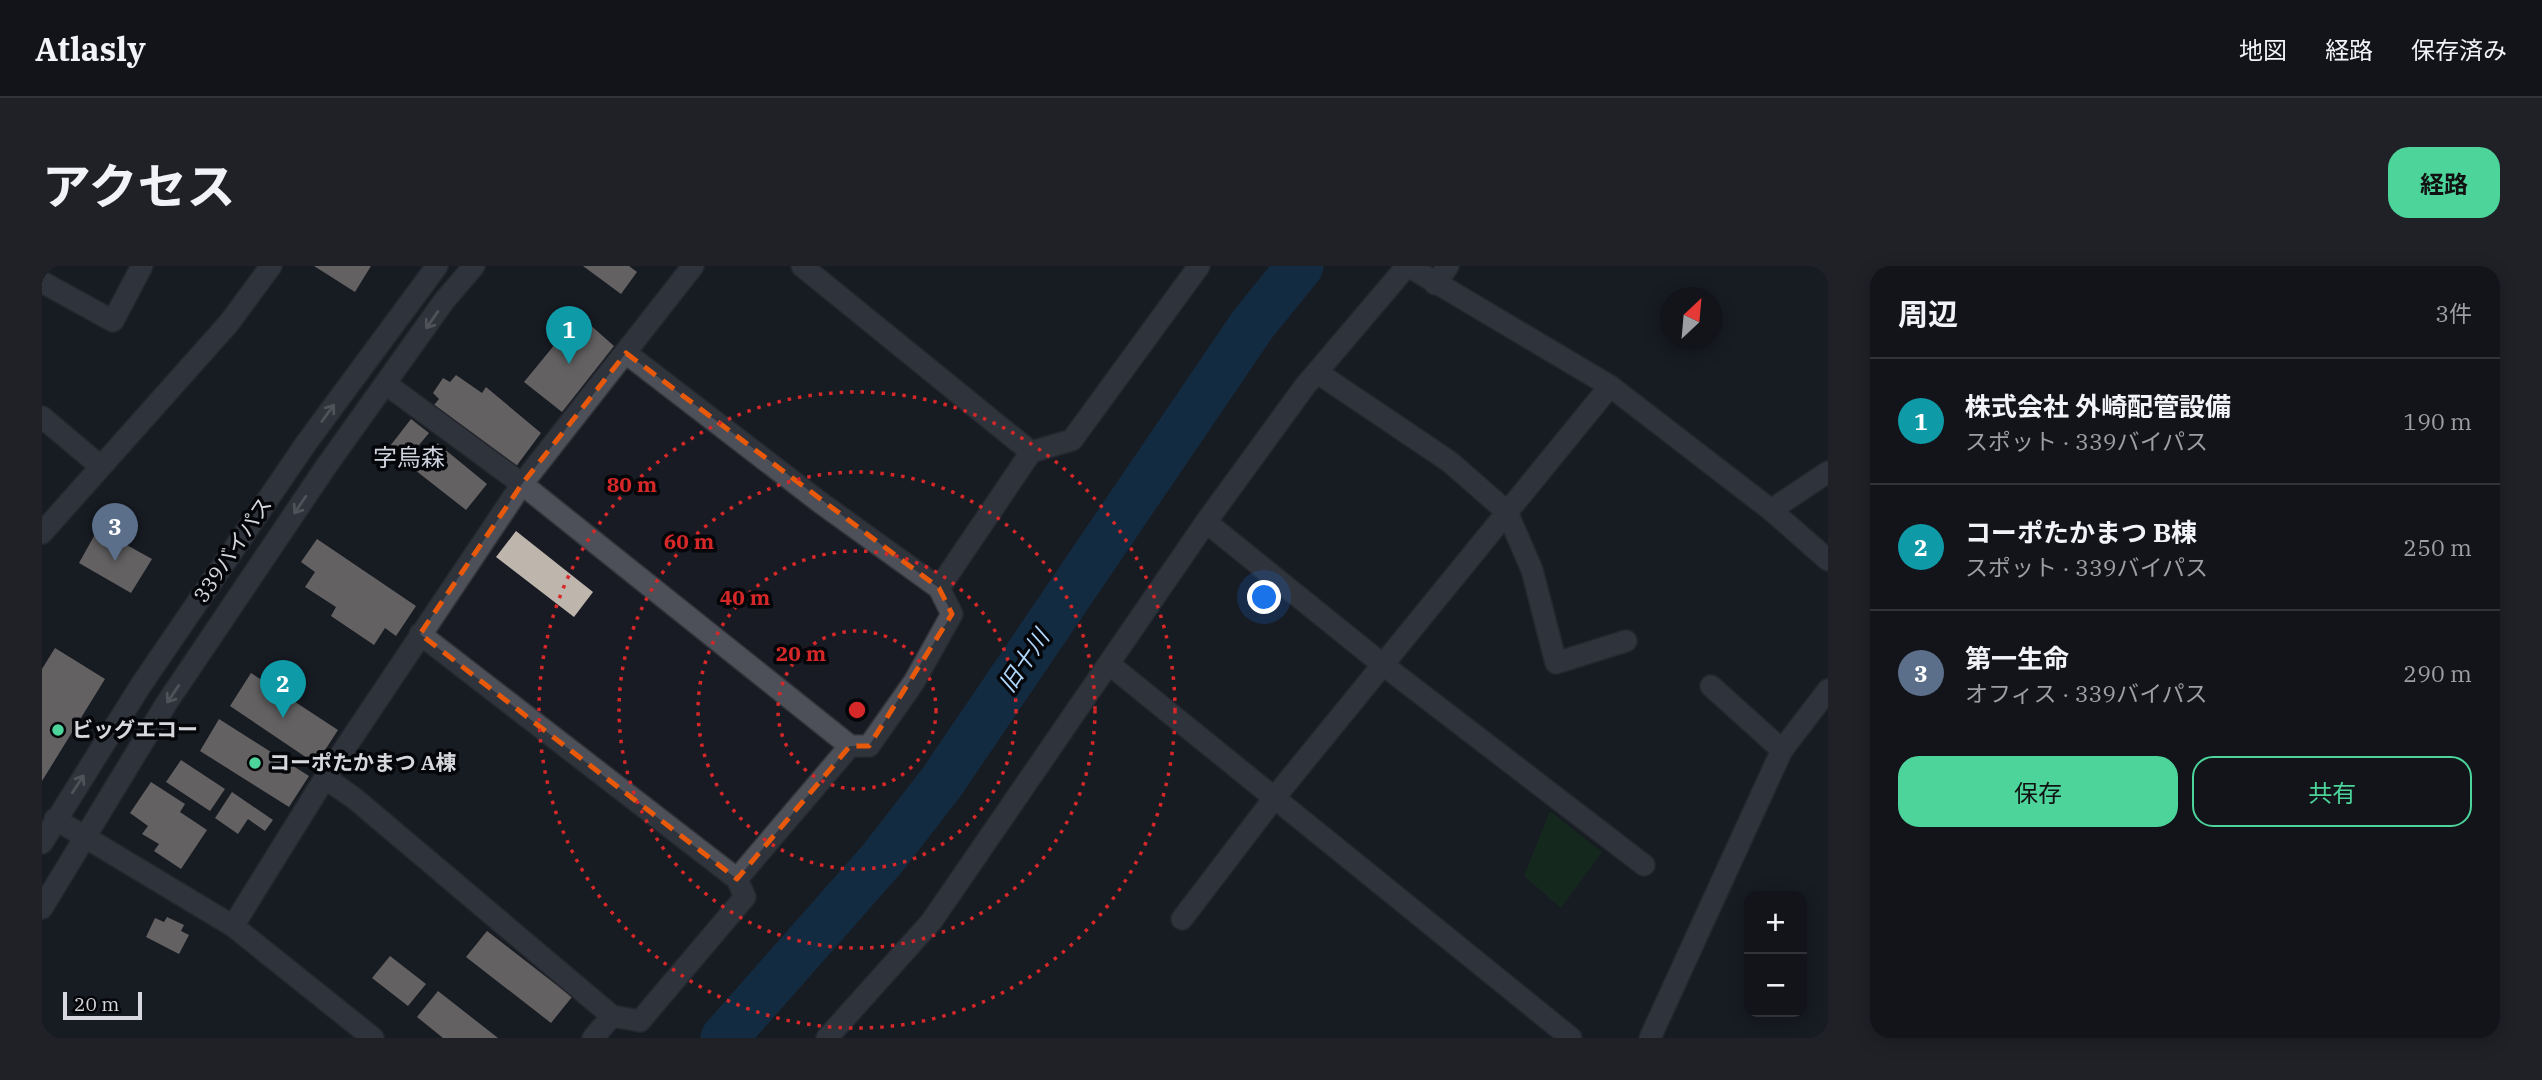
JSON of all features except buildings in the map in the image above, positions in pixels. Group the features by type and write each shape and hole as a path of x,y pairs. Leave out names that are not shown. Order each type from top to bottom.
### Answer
{"street":[{"path":"42,282 113,321 142,266"},
{"path":"42,533 229,323 271,266"},
{"name":"339バイパス","path":"42,842 141,685 307,442 436,266"},
{"path":"45,898 85,839 166,704 325,468 444,302 474,266"},
{"path":"233,926 325,778 522,484 693,266"},
{"path":"802,266 1031,452"},
{"path":"939,588 1031,452 1072,440 1199,266"},
{"path":"827,1038 931,922 1206,522 1305,386 1407,266 1610,386 1771,510 1828,559"},
{"path":"1435,284 1448,266"},
{"path":"386,384 522,484 850,746 869,746 914,682 952,614 939,588 821,503 626,353"},
{"path":"1318,373 1450,462 1507,512 1532,570 1556,663 1626,641"},
{"path":"1182,919 1275,797 1610,386"},
{"path":"42,417 100,466"},
{"path":"1771,510 1828,472"},
{"path":"1206,522 1382,664 1644,865"},
{"path":"325,778 354,798 612,1016 640,1021 745,897 737,879 420,634"},
{"path":"1109,664 1571,1038"},
{"path":"1711,686 1782,750"},
{"path":"1650,1038 1782,750 1828,690"},
{"path":"737,879 850,746"},
{"path":"55,819 233,926 373,1038"},
{"path":"593,1038 612,1016"}],"highlighted area":[{"path":"626,353 939,588 952,614 869,746 850,746 737,879 420,634 522,484"}],"green space":[{"path":"1550,811 1602,852 1561,908 1524,876"}],"waterway":[{"name":"旧十川","path":"724,1038 882,859 941,783 1253,324 1300,266"}],"place":[{"name":"株式会社 外崎配管設備","path":"569,364"},
{"name":"第一生命","path":"115,561"},
{"name":"コーポたかまつ B棟","path":"283,718"},
{"name":"ビッグエコー","path":"58,730"},
{"name":"コーポたかまつ A棟","path":"255,763"}],"district":[{"name":"字烏森","path":"409,458"}]}
